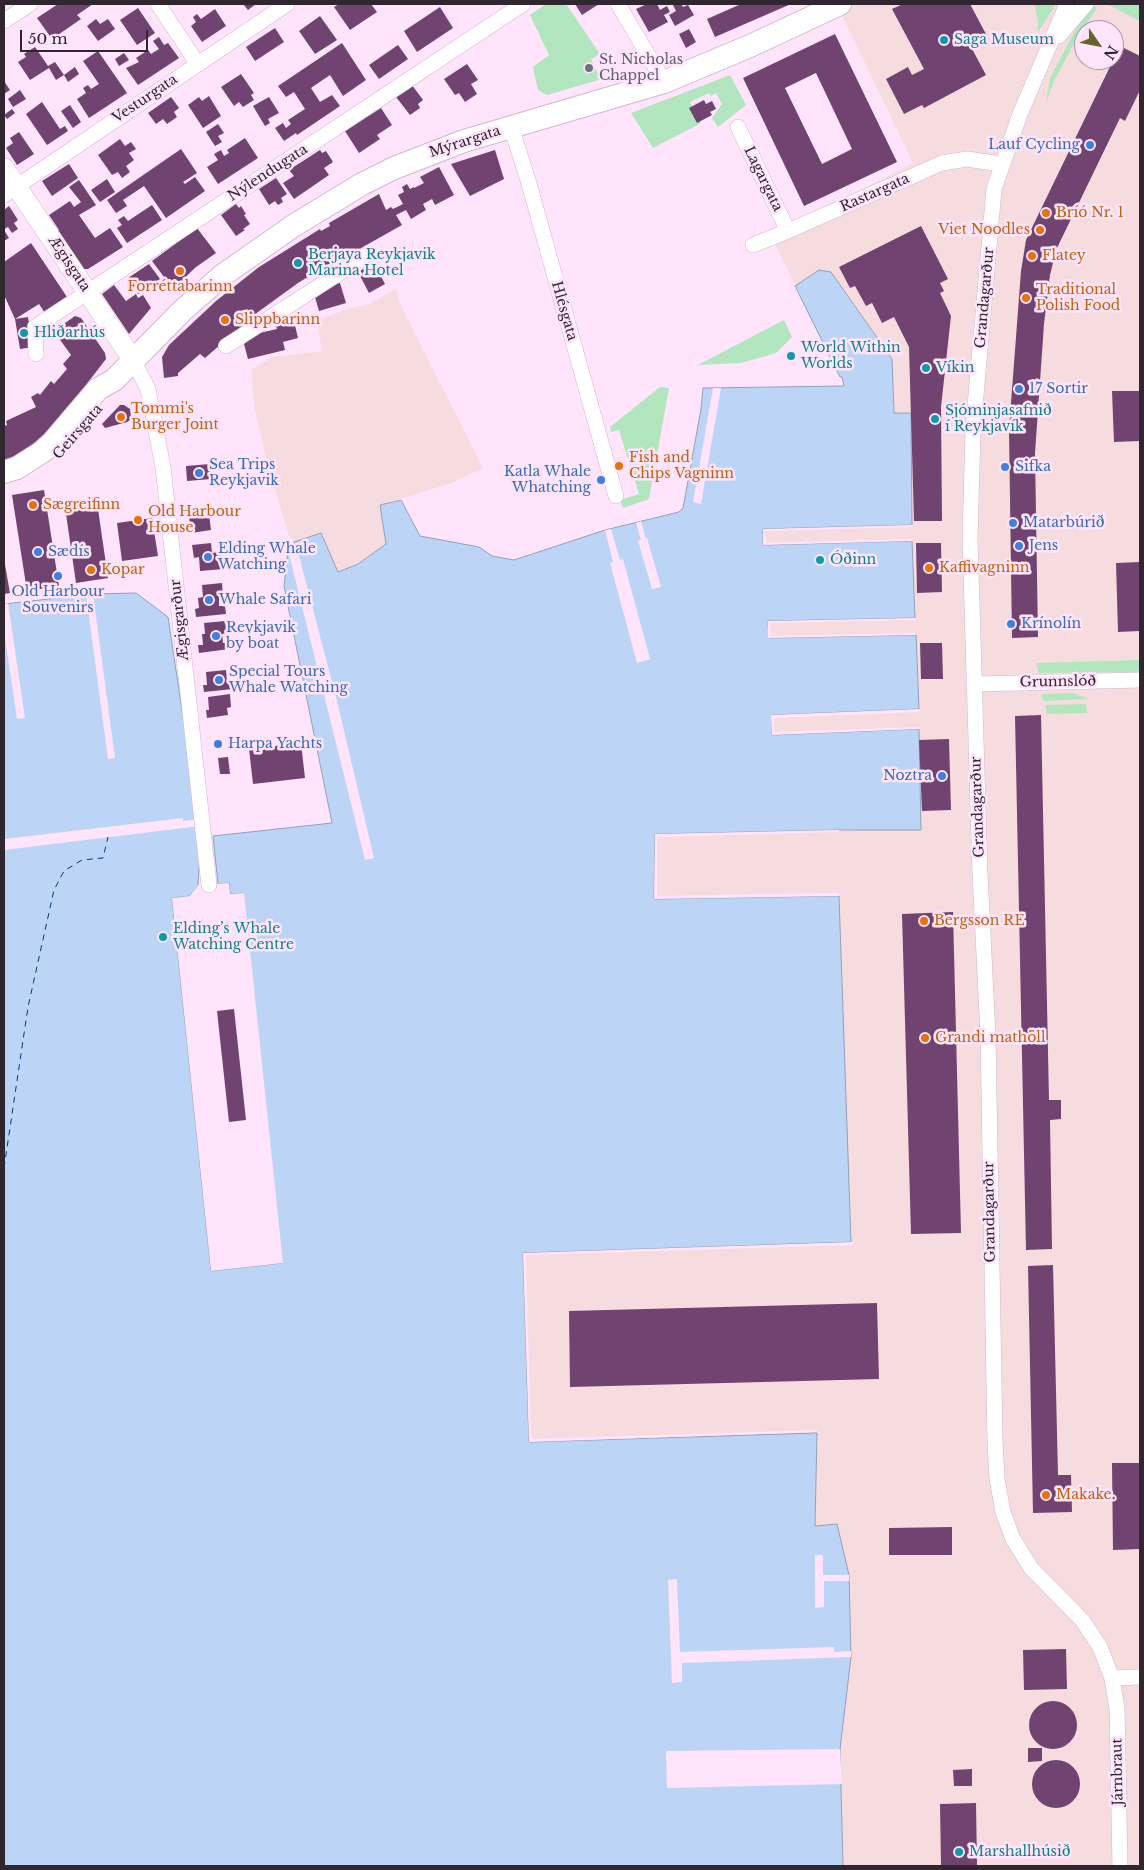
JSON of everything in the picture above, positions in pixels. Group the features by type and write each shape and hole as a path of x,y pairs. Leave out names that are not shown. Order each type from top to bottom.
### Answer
{"main road":[{"name":"Mýrargata","path":"133,360 183,310 223,274 325,206 394,168 464,141 664,82 750,46 829,6"},
{"name":"Geirsgata","path":"4,472 17,468 42,452 98,389 114,380 133,360"},
{"name":"Geirsgata","path":"4,486 26,480 56,459 106,400 114,380"}],"street":[{"path":"4,21 30,4"},
{"path":"158,4 197,63"},
{"name":"Vesturgata","path":"10,191 287,4"},
{"name":"Nýlendugata","path":"36,354 35,327 523,4"},
{"path":"618,4 664,82"},
{"name":"Grandagarður","path":"1068,4 1020,114 1001,164 994,189 973,430 970,531 980,873 988,1036 991,1276 997,1479 1002,1512 1020,1554 1031,1568 1082,1620 1100,1647 1112,1678"},
{"name":"Grandagarður","path":"1048,49 1086,4"},
{"name":"Hlésgata","path":"511,127 528,180 616,496"},
{"name":"Lagargata","path":"738,127 788,232"},
{"name":"Rastargata","path":"753,245 788,232 942,163 967,159 1001,164"},
{"name":"Ægisgata","path":"4,168 10,191 88,292 133,360"},
{"path":"226,346 369,254"},
{"name":"Ægisgarður","path":"133,360 148,389 163,467 209,885"},
{"name":"Grunnslóð","path":"975,684 1140,680"},
{"path":"1112,1678 1140,1677"},
{"name":"Járnbraut","path":"1112,1678 1116,1709 1120,1866"}],"shaded area":[{"path":"843,4 1140,4 1140,1866 843,1866 840,1749 851,1657 849,1575 815,1526 817,1433 529,1442 523,1253 654,899 655,834 921,829 772,735 771,715 919,709 915,635 768,638 763,529 912,525 911,413 894,413 892,359 871,331 845,386 771,236 913,163 838,7"},
{"path":"396,289 400,304 483,468 452,483 380,505 386,544 358,564 338,572 321,534 294,542 289,536 268,466 255,411 252,369 273,357 322,351 317,320 369,304"}],"green space":[{"path":"546,4 566,4 600,54 591,59 602,79 547,95 538,90 533,67 549,55 530,15"},
{"path":"1034,4 1056,4 1038,32 1038,20"},
{"path":"1107,4 1140,4 1140,21"},
{"path":"1093,6 1097,8 1089,20 1082,20"},
{"path":"1074,33 1074,44 1054,81 1046,103 1050,78"},
{"path":"730,75 746,105 718,127 712,118 722,104 716,93 711,96 709,93 690,102 701,123 653,148 631,113"},
{"path":"784,320 792,337 776,353 741,363 698,365"},
{"path":"660,387 669,388 649,499 623,508 620,500 639,494 619,430 611,432 610,427"},
{"path":"1140,660 1140,671 1135,672 1039,673 1036,663"},
{"path":"1072,693 1089,699 1043,701 1042,694"},
{"path":"1086,704 1087,713 1047,714 1045,705"}],"water":[{"path":"819,270 831,272 892,359 894,413 911,413 912,525 763,529 763,545 912,541 915,618 768,621 769,638 916,635 919,709 772,715 772,735 919,729 921,830 655,834 654,899 839,896 851,1242 523,1253 529,1442 817,1433 815,1526 837,1524 849,1575 851,1657 840,1749 843,1866 4,1866 4,604 93,594 136,593 168,617 201,837 198,885 190,896 172,898 211,1271 282,1263 243,893 230,894 229,883 218,884 213,836 332,823 284,586 288,550 296,548 294,542 321,533 338,572 358,564 386,544 380,505 401,500 420,536 479,547 492,556 514,560 605,530 679,512 683,508 703,388 844,386 842,377 840,377 795,286"}],"pier":[{"path":"713,388 721,388 701,504 693,502"},
{"path":"641,521 661,587 652,589 638,541 641,540 636,523"},
{"path":"912,525 912,527 765,531 766,543 912,539 912,541 763,545 763,529"},
{"path":"611,529 620,560 623,559 650,659 637,663 610,563 613,562 605,530"},
{"path":"297,548 337,701 374,858 365,860 288,550"},
{"path":"86,594 93,594 115,758 108,759"},
{"path":"8,603 25,718 17,719 4,631 4,604"},
{"path":"915,618 915,620 770,623 771,636 915,633 916,635 768,638 768,621"},
{"path":"919,709 919,712 774,718 774,732 919,727 919,729 772,735 771,715"},
{"path":"183,818 183,821 199,819 200,826 4,850 4,839"},
{"path":"839,830 839,832 657,837 657,896 839,893 839,896 654,899 655,834"},
{"path":"229,883 230,894 244,893 283,1263 211,1271 172,898 190,896 198,885 200,885 191,898 175,900 213,1269 280,1261 241,895 229,897 227,885 217,886 215,884"},
{"path":"854,1242 852,1245 526,1255 531,1439 817,1430 817,1432 529,1442 523,1253"},
{"path":"815,1555 823,1555 823,1575 849,1575 849,1581 824,1581 824,1607 815,1608"},
{"path":"677,1579 680,1652 834,1647 834,1652 851,1651 851,1657 682,1663 682,1682 672,1683 668,1580"},
{"path":"840,1749 842,1784 667,1788 666,1751"}],"building":[{"path":"58,4 93,4 77,15 81,19 52,39 37,18"},
{"path":"243,4 256,4 248,10"},
{"path":"339,4 371,4 377,12 350,30 334,7"},
{"path":"575,4 599,4 582,15"},
{"path":"647,4 657,4 660,10 667,6 670,12 664,15 668,22 649,32 636,9"},
{"path":"681,4 683,7 688,5 694,15 675,26 669,15 676,11 673,5"},
{"path":"741,4 791,4 715,37 707,19"},
{"path":"903,4 970,4 987,36 970,45 986,75 924,108 922,105 904,114 886,79 908,67 912,75 924,69 892,9"},
{"path":"440,7 453,28 417,52 404,31"},
{"path":"138,8 155,33 137,45 120,20"},
{"path":"215,9 226,26 202,42 191,26 196,22 193,17 197,14 201,19"},
{"path":"320,16 337,40 315,54 299,31"},
{"path":"96,19 100,24 108,19 115,29 98,41 87,26"},
{"path":"275,28 284,42 255,61 246,47"},
{"path":"689,29 696,42 686,48 679,34"},
{"path":"835,34 897,162 804,206 743,78","holes":["816,73 852,149 822,164 785,88"]},
{"path":"159,37 164,45 168,43 179,58 138,85 126,68 139,62 136,58 148,50 151,54 159,49 153,41"},
{"path":"342,43 366,80 343,96 330,75 311,88 320,102 332,95 340,106 297,135 296,133 284,141 275,128 283,123 286,128 291,124 288,120 305,109 294,92 286,97 278,86"},
{"path":"398,45 408,59 379,79 369,65"},
{"path":"35,47 48,66 55,62 64,75 56,80 49,68 30,80 18,62 26,57 24,54"},
{"path":"1124,48 1140,56 1140,90 1125,121 1120,118 1056,250 1050,275 1044,324 1035,453 1038,637 1012,638 1009,429 1021,271 1026,240 1108,70 1124,70"},
{"path":"98,51 127,93 89,118 77,99 86,93 83,88 88,85 91,89 99,84 83,61"},
{"path":"124,53 129,60 119,66 115,59"},
{"name":"St. Nicholas Chappel","path":"588,63 593,64 595,69 591,74 586,73 584,67"},
{"path":"467,64 478,80 471,84 477,94 465,102 459,93 455,95 444,79"},
{"path":"75,67 79,74 68,82 64,75"},
{"path":"241,74 254,93 251,95 254,100 243,107 239,102 234,106 221,87"},
{"path":"4,81 10,90 4,94"},
{"path":"412,85 423,100 418,104 420,108 410,115 396,97"},
{"path":"20,90 26,99 13,107 8,99"},
{"path":"209,96 221,116 203,128 188,105 199,97 202,101"},
{"path":"171,97 179,108 174,112 177,117 167,124 163,119 156,124 148,113"},
{"path":"269,97 279,113 268,119 270,123 265,126 253,106"},
{"path":"704,100 706,104 712,101 716,109 710,112 712,115 697,123 689,108"},
{"path":"42,102 60,129 65,126 68,131 47,145 26,114"},
{"path":"70,105 81,122 73,128 61,111"},
{"path":"381,108 392,125 377,135 380,139 359,153 345,131"},
{"path":"12,109 15,113 7,119 4,115"},
{"path":"218,124 224,133 218,136 222,142 215,146 206,132"},
{"path":"19,132 34,154 17,165 6,148 13,143 10,138"},
{"path":"245,138 258,158 218,184 207,167 218,160 214,154 221,150 224,156 229,153 227,150"},
{"path":"120,139 125,146 131,142 136,149 129,153 134,160 126,166 130,172 122,178 118,172 112,175 98,155"},
{"path":"181,149 197,173 183,182 185,184 195,177 205,191 166,218 144,186 123,200 127,206 116,213 107,200"},
{"path":"320,150 322,153 326,151 333,162 324,168 329,175 294,199 283,183 294,176 289,170"},
{"path":"495,150 504,179 470,196 451,164"},
{"path":"69,164 78,178 52,196 42,181"},
{"name":"Berjaya Reykjavik Marina Hotel","path":"439,167 454,195 435,205 432,199 423,204 426,210 411,219 406,210 396,215 402,225 347,256 345,251 335,256 337,259 298,283 258,312 205,358 200,354 178,373 178,376 164,378 162,357 169,345 216,301 259,267 320,229 321,231 330,226 329,223 379,194 386,210 403,204 398,195 404,192 402,187 407,184 410,189 424,183 420,177"},
{"path":"276,178 287,194 281,198 283,202 278,205 275,201 269,205 259,189"},
{"path":"107,179 115,192 100,202 91,190"},
{"path":"79,180 96,205 79,215 95,238 110,228 123,247 88,269 83,269 57,231 59,230 49,215 70,201 74,207 81,202 69,187"},
{"path":"236,204 239,208 241,206 250,224 236,236 221,215"},
{"path":"152,205 162,220 127,243 117,228 122,225 118,220 124,216 128,221"},
{"path":"9,206 18,220 14,223 18,229 12,233 8,227 4,229 4,210"},
{"path":"921,226 948,279 940,283 944,291 940,293 951,316 941,407 942,521 914,521 909,347 894,317 882,323 872,303 866,306 855,286 850,288 839,267"},
{"path":"197,228 216,253 196,267 173,289 152,261"},
{"path":"4,230 9,238 4,241"},
{"path":"31,243 67,297 45,313 39,304 15,319 4,295 4,262"},
{"path":"374,263 385,284 369,293 358,272"},
{"path":"149,264 160,279 138,294 128,278"},
{"path":"340,283 346,303 319,311 315,297 323,288"},
{"path":"114,285 126,301 136,294 138,298 143,295 151,308 129,334 102,294"},
{"path":"75,316 81,318 105,353 106,359 55,425 26,450 4,461 4,426 7,425 6,421 36,407 31,397 38,393 40,395 51,381 54,384 67,369 63,364 71,355 58,337 62,334 58,328"},
{"name":"Hliðarhús","path":"28,317 33,347 20,349 15,319"},
{"path":"293,317 298,338 283,342 285,350 248,359 244,344 255,334 277,329 275,322"},
{"path":"1112,391 1140,391 1140,441 1114,442"},
{"path":"120,405 130,409 130,420 105,428 102,424"},
{"path":"210,464 211,479 187,481 186,466"},
{"path":"44,490 59,586 27,591 12,495"},
{"path":"97,502 108,578 76,583 65,507"},
{"path":"209,514 211,530 191,533 189,516"},
{"path":"152,518 158,556 122,561 117,523"},
{"path":"211,543 212,553 221,552 223,569 200,571 199,557 194,558 192,545"},
{"name":"Kaffivagninn","path":"916,543 941,543 942,592 917,593"},
{"path":"4,559 10,593 4,594"},
{"path":"1140,562 1140,631 1118,632 1116,563"},
{"path":"222,583 223,597 219,597 219,606 225,606 226,614 196,617 195,609 199,608 198,598 203,597 202,585"},
{"path":"225,621 227,633 222,634 223,643 228,643 229,649 199,653 198,645 203,645 202,634 205,634 204,623"},
{"path":"920,643 942,643 943,679 921,679"},
{"path":"226,670 227,682 232,682 233,689 204,692 203,685 207,685 206,672"},
{"path":"230,694 231,707 227,708 228,715 207,718 206,710 209,710 208,697"},
{"path":"1041,715 1049,1100 1061,1100 1061,1119 1050,1120 1052,1249 1026,1250 1015,716"},
{"path":"949,739 951,810 922,811 919,740"},
{"path":"301,743 305,778 253,784 249,749"},
{"path":"228,757 230,774 220,774 218,758"},
{"path":"953,912 961,1233 911,1234 902,914"},
{"path":"234,1009 246,1120 229,1122 217,1011"},
{"path":"1053,1265 1058,1475 1071,1475 1072,1512 1033,1513 1028,1266"},
{"path":"877,1303 879,1379 570,1387 569,1311"},
{"path":"1112,1463 1140,1463 1140,1549 1113,1550"},
{"path":"952,1527 952,1555 889,1555 889,1528"},
{"path":"1066,1649 1067,1689 1024,1690 1023,1650"},
{"path":"1048,1701 1058,1701 1070,1708 1077,1720 1077,1730 1070,1742 1058,1749 1048,1749 1040,1745 1033,1738 1029,1730 1029,1720 1033,1712 1040,1705"},
{"path":"1028,1748 1042,1748 1042,1761 1028,1762"},
{"path":"1056,1760 1065,1762 1073,1767 1078,1775 1080,1784 1078,1793 1073,1801 1065,1806 1056,1808 1047,1806 1039,1801 1034,1793 1032,1784 1034,1775 1039,1767 1047,1762"},
{"path":"972,1769 972,1786 954,1786 953,1770"},
{"name":"Marshallhúsið","path":"976,1803 977,1866 941,1866 940,1804"}],"ferry route":[{"path":"4,1168 28,1007 54,890 64,871 82,860 103,858 108,837"}],"place":[{"name":"Saga Museum","path":"944,40"},
{"name":"St. Nicholas Chappel","path":"589,68"},
{"name":"Lauf Cycling","path":"1090,145"},
{"name":"Bríó Nr. 1","path":"1046,213"},
{"name":"Viet Noodles","path":"1040,230"},
{"name":"Flatey","path":"1032,256"},
{"name":"Berjaya Reykjavik Marina Hotel","path":"298,263"},
{"name":"Forréttabarinn","path":"180,271"},
{"name":"Traditional Polish Food","path":"1026,298"},
{"name":"Slippbarinn","path":"225,320"},
{"name":"Hliðarhús","path":"24,333"},
{"name":"World Within Worlds","path":"791,356"},
{"name":"Víkin","path":"926,368"},
{"name":"17 Sortir","path":"1019,389"},
{"name":"Tommi's Burger Joint","path":"121,417"},
{"name":"Sjóminjasafnið í Reykjavík","path":"935,419"},
{"name":"Fish and Chips Vagninn","path":"619,466"},
{"name":"Sifka","path":"1005,467"},
{"name":"Sea Trips Reykjavik","path":"199,473"},
{"name":"Katla Whale Whatching","path":"601,480"},
{"name":"Sægreifinn","path":"33,505"},
{"name":"Old Harbour House","path":"138,520"},
{"name":"Matarbúrið","path":"1013,523"},
{"name":"Jens","path":"1019,546"},
{"name":"Sædís","path":"38,552"},
{"name":"Elding Whale Watching","path":"208,557"},
{"name":"Óðinn","path":"820,560"},
{"name":"Kaffivagninn","path":"929,568"},
{"name":"Kopar","path":"91,570"},
{"name":"Old Harbour Souvenirs","path":"58,576"},
{"name":"Whale Safari","path":"209,600"},
{"name":"Krínolín","path":"1011,624"},
{"name":"Reykjavik by boat","path":"216,636"},
{"name":"Special Tours Whale Watching","path":"219,680"},
{"name":"Harpa Yachts","path":"218,744"},
{"name":"Noztra","path":"942,776"},
{"name":"Bergsson RE","path":"924,921"},
{"name":"Elding’s Whale Watching Centre","path":"163,937"},
{"name":"Grandi mathöll","path":"925,1038"},
{"name":"Makake.","path":"1046,1495"},
{"name":"Marshallhúsið","path":"959,1852"}]}
